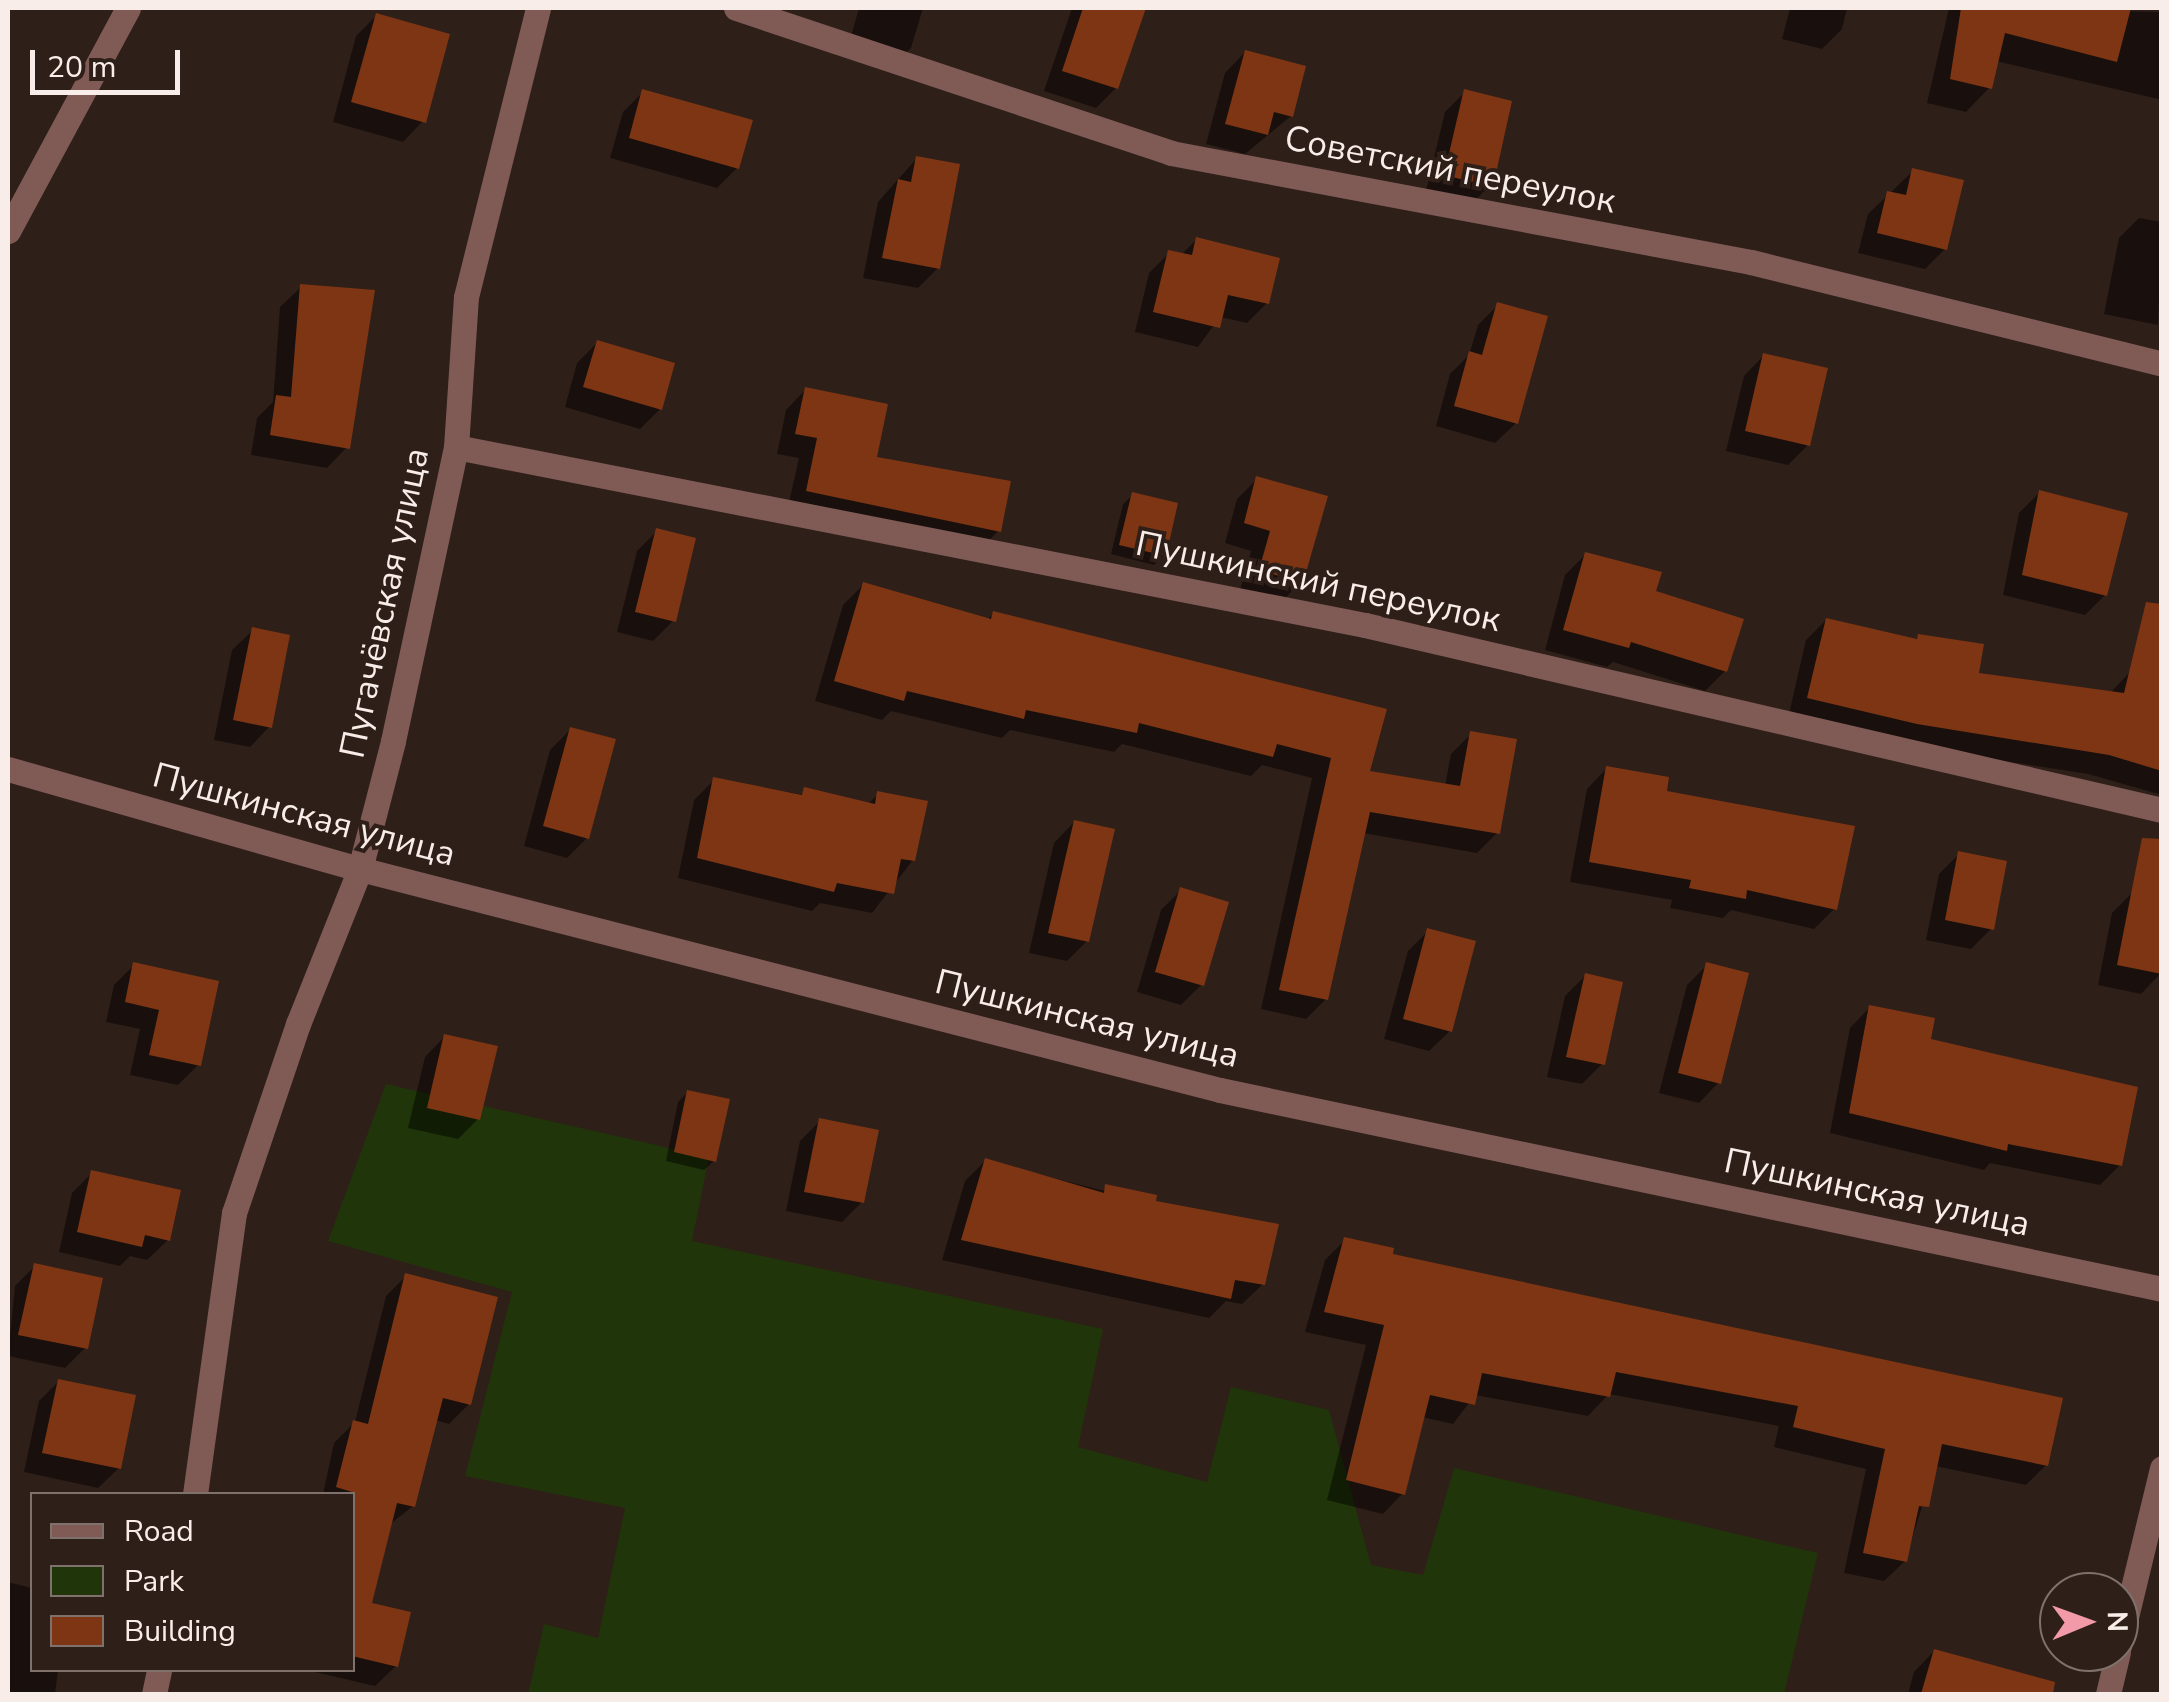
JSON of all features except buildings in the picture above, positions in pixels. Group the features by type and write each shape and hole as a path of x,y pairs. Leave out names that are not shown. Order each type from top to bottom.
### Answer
{"street":[{"path":"8,230 128,8"},
{"name":"Пугачёвская улица","path":"195,1492 234,1213 360,869 456,447 466,297 538,8"},
{"name":"Советский переулок","path":"736,8 1172,153 1750,262 2162,364"},
{"name":"Пушкинский переулок","path":"456,447 1365,624 2162,810"},
{"name":"Пушкинская улица","path":"8,769 360,869 1220,1090 2162,1290"},
{"path":"2137,1572 2162,1468"}],"green space":[{"path":"386,1084 709,1157 692,1241 1103,1329 1078,1447 1207,1482 1231,1387 1329,1410 1371,1565 1423,1575 1454,1468 1818,1553 1784,1694 528,1694 544,1624 598,1638 625,1508 465,1476 512,1292 328,1241"}]}
